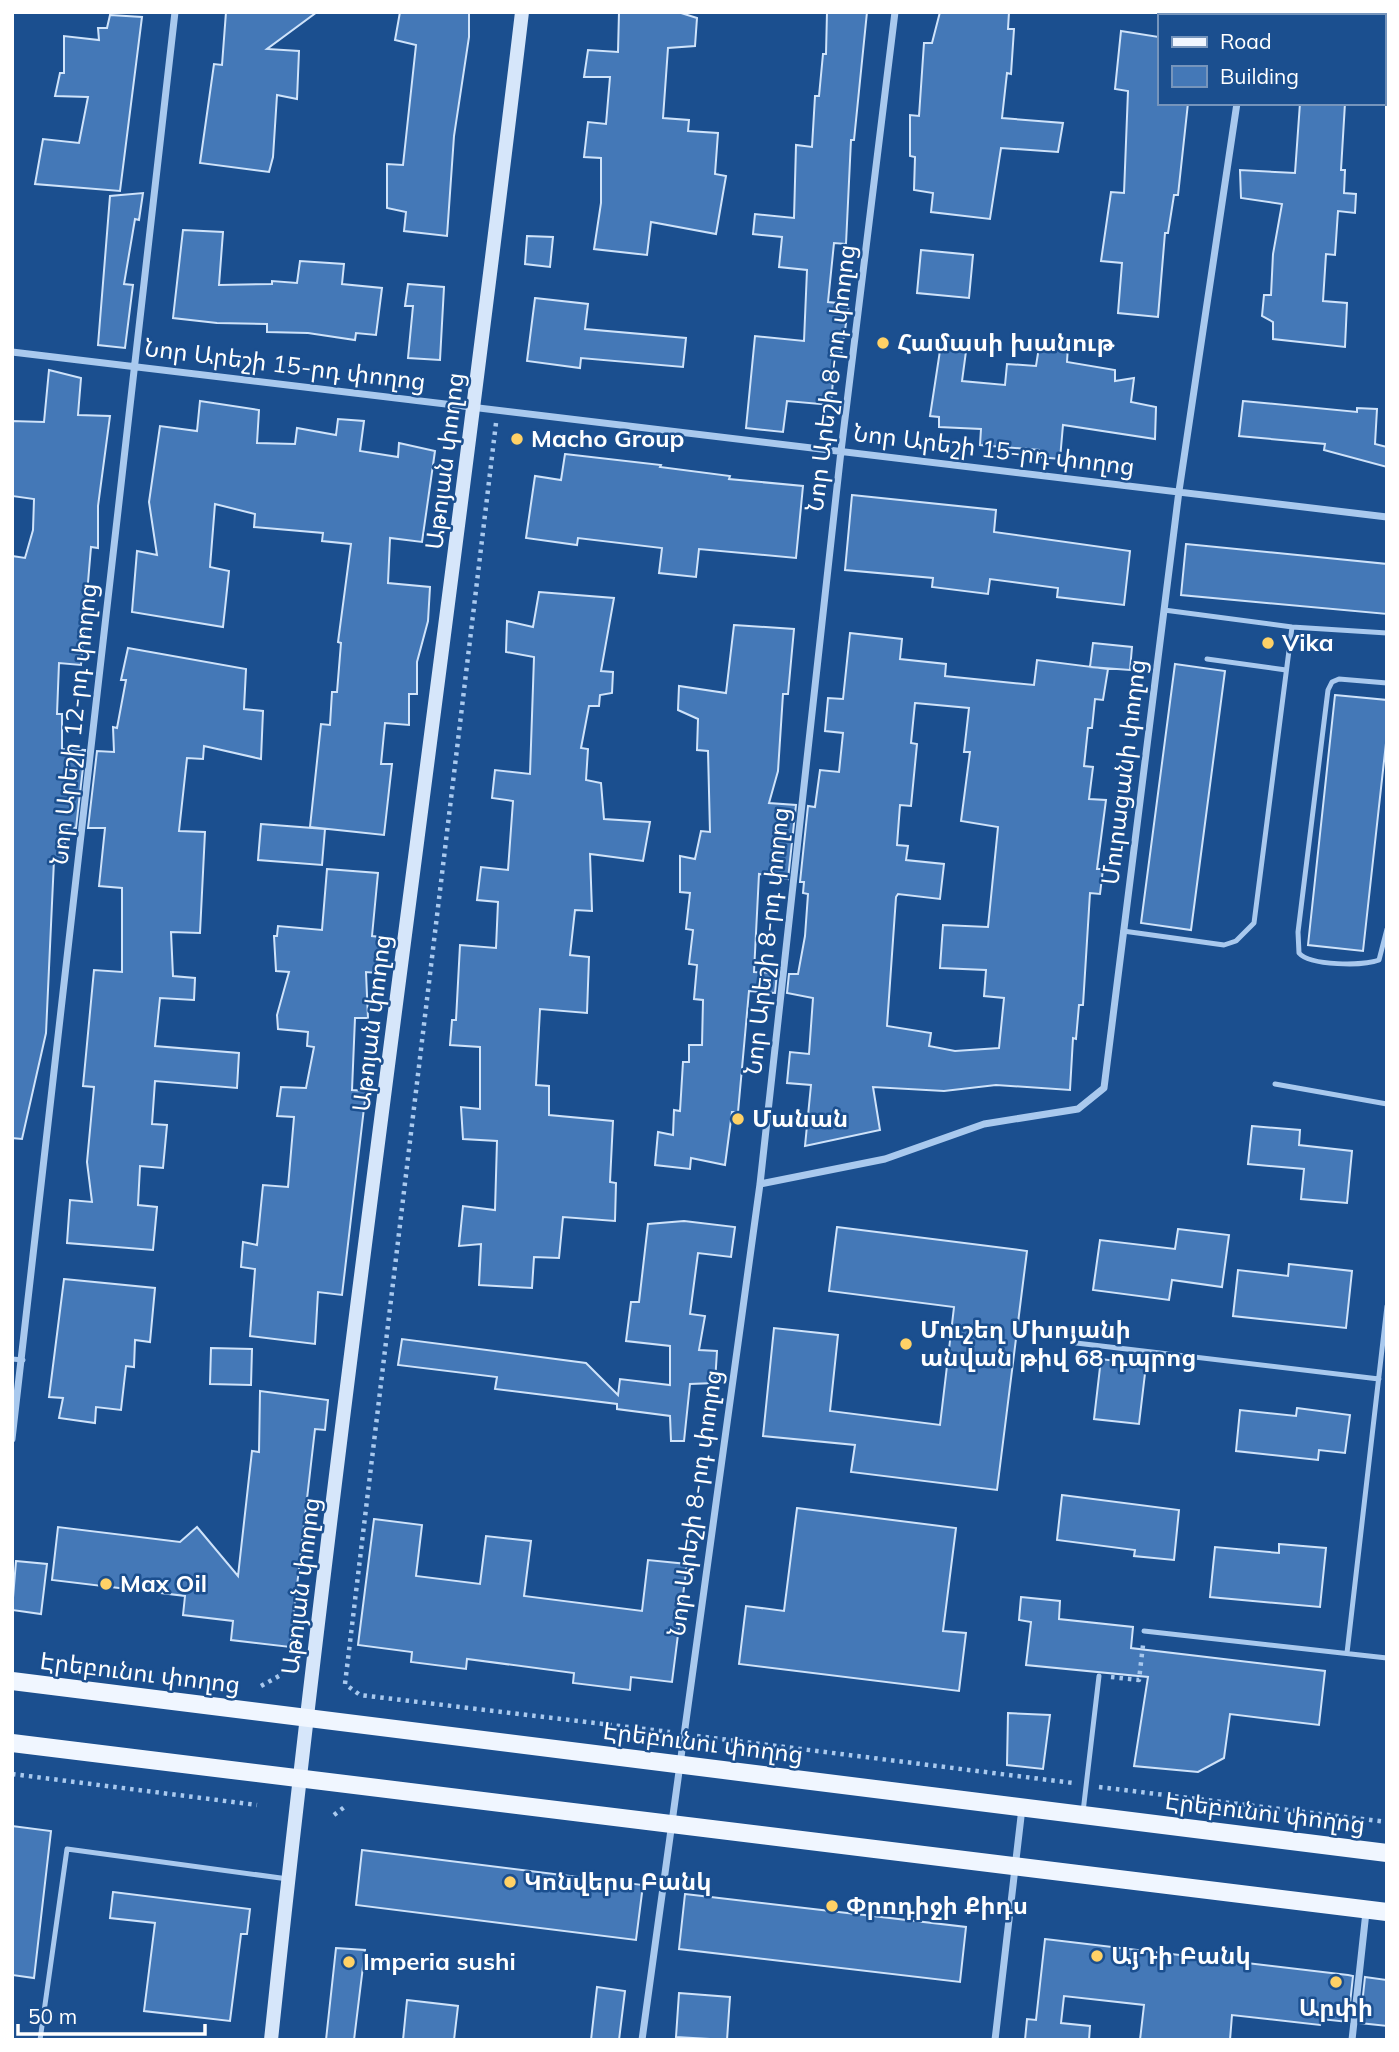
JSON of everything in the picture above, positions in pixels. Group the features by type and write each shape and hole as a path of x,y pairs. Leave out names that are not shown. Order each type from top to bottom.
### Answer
{"main road":[{"name":"Աթոյան փողոց","path":"271,2040 300,1778 475,407 522,12"},
{"name":"Էրեբունու փողոց","path":"12,1681 1387,1853"},
{"path":"12,1743 1387,1912"}],"street":[{"name":"Նոր Արեշի 12-րդ փողոց","path":"12,1439 175,12"},
{"name":"Նոր Արեշի 8-րդ փողոց","path":"642,2040 682,1734 760,1184 841,451 895,12"},
{"name":"Մուրացանի փողոց","path":"760,1184 886,1159 984,1124 1078,1109 1104,1088 1179,491 1237,105"},
{"name":"Նոր Արեշի 15-րդ փողոց","path":"12,352 1387,517"},
{"path":"995,2040 1022,1807"},
{"path":"1352,2040 1366,1909"}],"lane":[{"path":"1164,610 1292,627 1387,633"},
{"path":"1124,931 1224,945 1236,941 1254,923 1292,627"},
{"path":"1207,659 1286,670"},
{"path":"1387,683 1339,679 1332,682 1328,690 1298,932 1299,953 1308,960 1368,964 1379,960 1387,929"},
{"path":"1275,1084 1387,1104"},
{"path":"1348,1653 1387,1306"},
{"path":"1076,1343 1379,1379"},
{"path":"12,1359 23,1360"},
{"path":"1144,1631 1387,1658"},
{"path":"1083,1815 1100,1676"},
{"path":"40,2040 67,1849 288,1878"}],"path":[{"path":"498,409 345,1684 360,1695 1387,1822"},
{"path":"1100,1676 1139,1681 1144,1631"},
{"path":"261,1686 279,1676"},
{"path":"12,1774 257,1805"},
{"path":"334,1815 349,1802"}],"building":[{"path":"226,12 317,12 267,49 299,51 297,99 277,95 273,157 269,172 200,163 214,64 222,65"},
{"path":"400,12 469,12 469,37 454,136 447,236 404,231 406,212 387,208 387,164 403,165 416,45 395,40"},
{"path":"619,12 678,12 697,18 695,46 668,48 663,118 689,120 688,131 718,133 715,174 726,176 716,234 651,222 647,255 594,249 601,203 601,158 584,157 588,122 606,124 610,77 584,77 588,50 618,52"},
{"path":"827,12 867,12 854,140 851,140 846,244 834,243 828,302 849,304 841,356 835,355 831,405 787,401 783,432 746,428 755,336 804,341 807,270 779,267 782,237 753,234 755,214 794,218 796,145 812,147 815,96 819,96 823,54 826,54"},
{"path":"940,12 1009,12 1008,29 1014,29 1011,74 1007,73 1002,118 1063,123 1058,152 1001,148 990,219 931,212 933,193 914,190 915,157 910,156 910,115 919,116 924,43 932,43"},
{"path":"110,15 142,17 120,191 35,184 43,139 79,143 88,97 55,96 60,73 64,73 64,36 99,40 98,28 107,28"},
{"path":"1121,31 1158,37 1158,105 1188,105 1178,195 1174,195 1168,233 1165,233 1158,317 1118,313 1122,263 1101,261 1111,192 1124,193 1128,91 1115,89"},
{"path":"1300,105 1345,105 1341,170 1345,170 1344,193 1356,194 1355,213 1338,211 1335,255 1326,254 1323,301 1347,303 1345,347 1273,339 1273,322 1262,316 1264,295 1271,295 1273,254 1282,204 1241,198 1240,170 1295,173"},
{"path":"143,193 139,220 135,219 124,284 133,285 125,348 98,345 110,196"},
{"path":"183,230 223,232 219,285 272,284 272,281 297,283 300,261 344,264 342,284 382,288 376,335 356,333 355,340 308,333 267,332 267,324 217,323 173,318"},
{"path":"527,236 553,237 550,267 525,264"},
{"path":"921,250 973,255 969,298 917,293"},
{"path":"408,284 444,287 440,360 408,358 413,306 405,306"},
{"path":"535,298 588,304 585,329 686,338 683,367 581,358 580,368 527,361"},
{"path":"1040,341 1068,346 1067,362 1115,370 1115,381 1134,378 1131,402 1156,407 1155,439 1063,425 1060,459 1038,457 1039,450 980,445 981,429 939,427 939,417 930,416 941,344 967,344 962,381 1005,385 1007,364 1036,366"},
{"path":"49,370 81,378 78,415 110,416 98,506 98,548 91,547 81,665 59,663 57,714 62,714 62,749 85,750 76,828 67,827 63,861 54,860 46,1033 22,1139 12,1138 12,556 25,558 33,530 34,499 12,496 12,421 44,422"},
{"path":"200,401 259,410 257,443 295,444 297,428 336,435 338,419 364,421 360,451 398,457 399,443 435,451 422,542 390,538 388,583 430,587 428,621 417,662 417,694 409,694 409,725 385,723 381,764 392,764 384,835 310,827 321,724 330,725 332,692 337,692 341,643 338,642 351,544 322,541 323,533 254,527 255,514 215,504 210,567 229,571 223,627 132,612 137,551 157,555 149,502 160,426 197,431"},
{"path":"1243,401 1357,412 1357,408 1377,409 1375,444 1387,447 1387,467 1324,450 1325,444 1239,436"},
{"path":"565,454 661,465 660,467 730,476 729,479 803,486 796,558 699,549 696,577 659,573 662,548 578,538 577,545 526,538 535,476 561,480"},
{"path":"852,495 996,510 994,532 1130,551 1124,605 1057,597 1058,588 990,579 988,594 932,587 933,578 845,570"},
{"path":"1186,544 1387,564 1387,614 1181,595"},
{"path":"539,592 614,598 601,671 613,672 612,693 600,695 599,706 589,706 581,748 588,749 586,780 601,783 604,819 650,822 643,861 590,854 592,911 575,910 570,955 589,957 587,1013 540,1009 536,1085 549,1086 549,1115 613,1121 610,1182 616,1183 615,1221 563,1217 559,1258 534,1257 532,1288 479,1285 481,1244 459,1246 463,1206 495,1210 497,1141 463,1139 461,1107 480,1109 480,1047 450,1045 452,1020 456,1020 460,945 496,948 498,902 477,900 481,867 508,870 513,801 492,798 495,770 530,774 534,657 506,652 507,621 533,627"},
{"path":"734,625 794,629 788,694 783,694 778,771 769,803 796,805 788,879 759,874 754,972 777,973 775,993 749,991 738,1112 732,1112 725,1165 691,1158 690,1169 655,1165 658,1132 673,1135 674,1110 680,1111 683,1062 689,1062 689,1045 702,1045 703,1000 694,999 697,965 689,964 693,930 686,929 690,893 680,892 680,856 695,859 701,831 710,832 708,751 697,750 698,719 678,710 679,686 726,693"},
{"path":"850,633 902,639 900,659 946,664 945,676 1034,685 1037,660 1108,669 1103,700 1095,699 1092,728 1088,728 1084,766 1093,767 1089,799 1106,800 1097,869 1103,869 1100,894 1090,893 1083,1005 1079,1005 1076,1039 1073,1038 1070,1090 996,1085 944,1091 873,1087 880,1130 805,1146 811,1085 787,1083 790,1052 809,1054 813,998 787,993 789,974 798,974 805,936 808,894 803,893 804,882 800,882 808,806 815,807 820,770 839,772 843,733 825,731 828,698 843,699","holes":["915,703 969,708 964,752 970,752 961,821 998,827 988,927 943,925 940,968 986,970 984,996 1004,998 999,1048 955,1051 929,1046 931,1033 887,1026 896,897 898,894 940,899 944,864 906,860 908,846 897,845 900,805 911,806 917,744 911,743"]},
{"path":"1093,643 1132,647 1130,670 1090,667"},
{"path":"128,648 246,669 244,709 263,711 261,759 204,746 203,759 187,758 179,831 205,832 200,933 171,932 173,976 195,978 194,1000 160,998 155,1046 239,1053 237,1088 155,1081 152,1124 167,1125 163,1168 140,1166 138,1205 157,1207 153,1250 67,1243 70,1200 92,1202 87,1162 94,1087 83,1086 94,970 122,972 122,888 99,886 105,828 88,828 97,751 114,752 113,727 117,728 126,680 121,680"},
{"path":"1175,664 1225,671 1191,930 1141,923"},
{"path":"1335,695 1387,700 1387,734 1363,951 1308,945"},
{"path":"261,824 325,829 322,865 258,860"},
{"path":"327,869 378,873 372,936 381,937 377,973 366,972 368,1018 355,1018 352,1090 366,1091 342,1295 318,1292 315,1344 250,1336 255,1269 241,1267 243,1242 257,1245 263,1185 288,1187 294,1117 277,1116 281,1087 306,1088 314,1047 307,1046 308,1032 278,1029 277,1015 289,972 276,971 274,936 277,936 278,926 322,930"},
{"path":"1252,1126 1300,1130 1299,1145 1352,1151 1347,1203 1301,1199 1304,1169 1248,1164"},
{"path":"684,1221 735,1227 731,1257 698,1253 690,1314 705,1316 699,1350 717,1351 715,1383 690,1384 684,1441 671,1441 670,1416 617,1409 617,1404 495,1389 497,1377 398,1365 402,1339 586,1363 618,1395 620,1379 670,1385 670,1346 626,1341 631,1302 639,1302 648,1224"},
{"path":"837,1227 1027,1251 997,1490 851,1472 855,1445 763,1436 774,1328 838,1335 830,1411 940,1425 954,1307 829,1291"},
{"path":"1178,1229 1229,1235 1222,1287 1172,1280 1169,1300 1093,1290 1100,1240 1175,1249"},
{"path":"1289,1264 1352,1271 1346,1328 1233,1316 1238,1270 1288,1276"},
{"path":"64,1279 155,1288 150,1342 135,1340 134,1367 126,1366 121,1410 96,1407 95,1423 59,1418 63,1398 49,1397"},
{"path":"211,1348 252,1349 251,1385 210,1384"},
{"path":"1101,1359 1146,1365 1139,1424 1094,1419"},
{"path":"260,1391 328,1400 325,1430 315,1429 290,1647 231,1640 233,1621 183,1615 185,1596 52,1580 58,1527 180,1542 197,1527 238,1576 252,1451 259,1452"},
{"path":"1297,1408 1350,1415 1345,1453 1319,1450 1318,1460 1236,1451 1240,1410 1296,1416"},
{"path":"1062,1495 1179,1510 1174,1560 1134,1556 1135,1550 1057,1540"},
{"path":"797,1508 956,1528 943,1631 966,1633 959,1691 739,1664 746,1606 784,1611"},
{"path":"374,1519 422,1525 416,1576 480,1584 486,1536 531,1541 524,1596 642,1611 648,1560 687,1564 672,1682 631,1677 630,1690 573,1683 574,1673 467,1659 466,1669 411,1662 412,1652 358,1645"},
{"path":"1279,1544 1326,1548 1320,1607 1210,1597 1215,1547 1279,1553"},
{"path":"16,1561 47,1564 41,1614 12,1610"},
{"path":"1021,1597 1060,1601 1059,1619 1133,1627 1131,1648 1325,1671 1319,1725 1230,1714 1224,1758 1198,1772 1134,1766 1148,1677 1026,1665 1031,1622 1019,1620"},
{"path":"1008,1713 1050,1715 1043,1769 1007,1765"},
{"path":"12,1826 51,1831 34,1978 12,1975"},
{"path":"362,1850 643,1885 636,1940 356,1905"},
{"path":"113,1892 250,1909 247,1934 241,1934 230,2021 144,2011 155,1923 110,1918"},
{"path":"685,1894 966,1927 960,1982 679,1949"},
{"path":"1045,1939 1353,1976 1348,2022 1321,2019 1320,2025 1232,2015 1230,2040 1140,2040 1144,2005 1064,1996 1061,2023 1090,2026 1089,2040 1025,2040 1027,2019 1036,2020"},
{"path":"336,1948 365,1950 354,2040 326,2040"},
{"path":"1365,1977 1387,1980 1387,2026 1360,2023"},
{"path":"597,1987 625,1991 619,2040 591,2040"},
{"path":"679,1993 730,1997 727,2040 676,2037"},
{"path":"407,2000 458,2006 454,2040 403,2040"}],"place":[{"name":"Համասի խանութ","path":"883,343"},
{"name":"Macho Group","path":"517,439"},
{"name":"Vika","path":"1268,643"},
{"name":"Մանան","path":"738,1119"},
{"name":"Մուշեղ Մխոյանի անվան թիվ 68 դպրոց","path":"906,1344"},
{"name":"Max Oil","path":"106,1584"},
{"name":"Կոնվերս Բանկ","path":"510,1882"},
{"name":"Փրոդիջի Քիդս","path":"832,1906"},
{"name":"ԱյԴի Բանկ","path":"1097,1956"},
{"name":"Imperia sushi","path":"349,1962"},
{"name":"Արփի","path":"1336,1982"}]}
